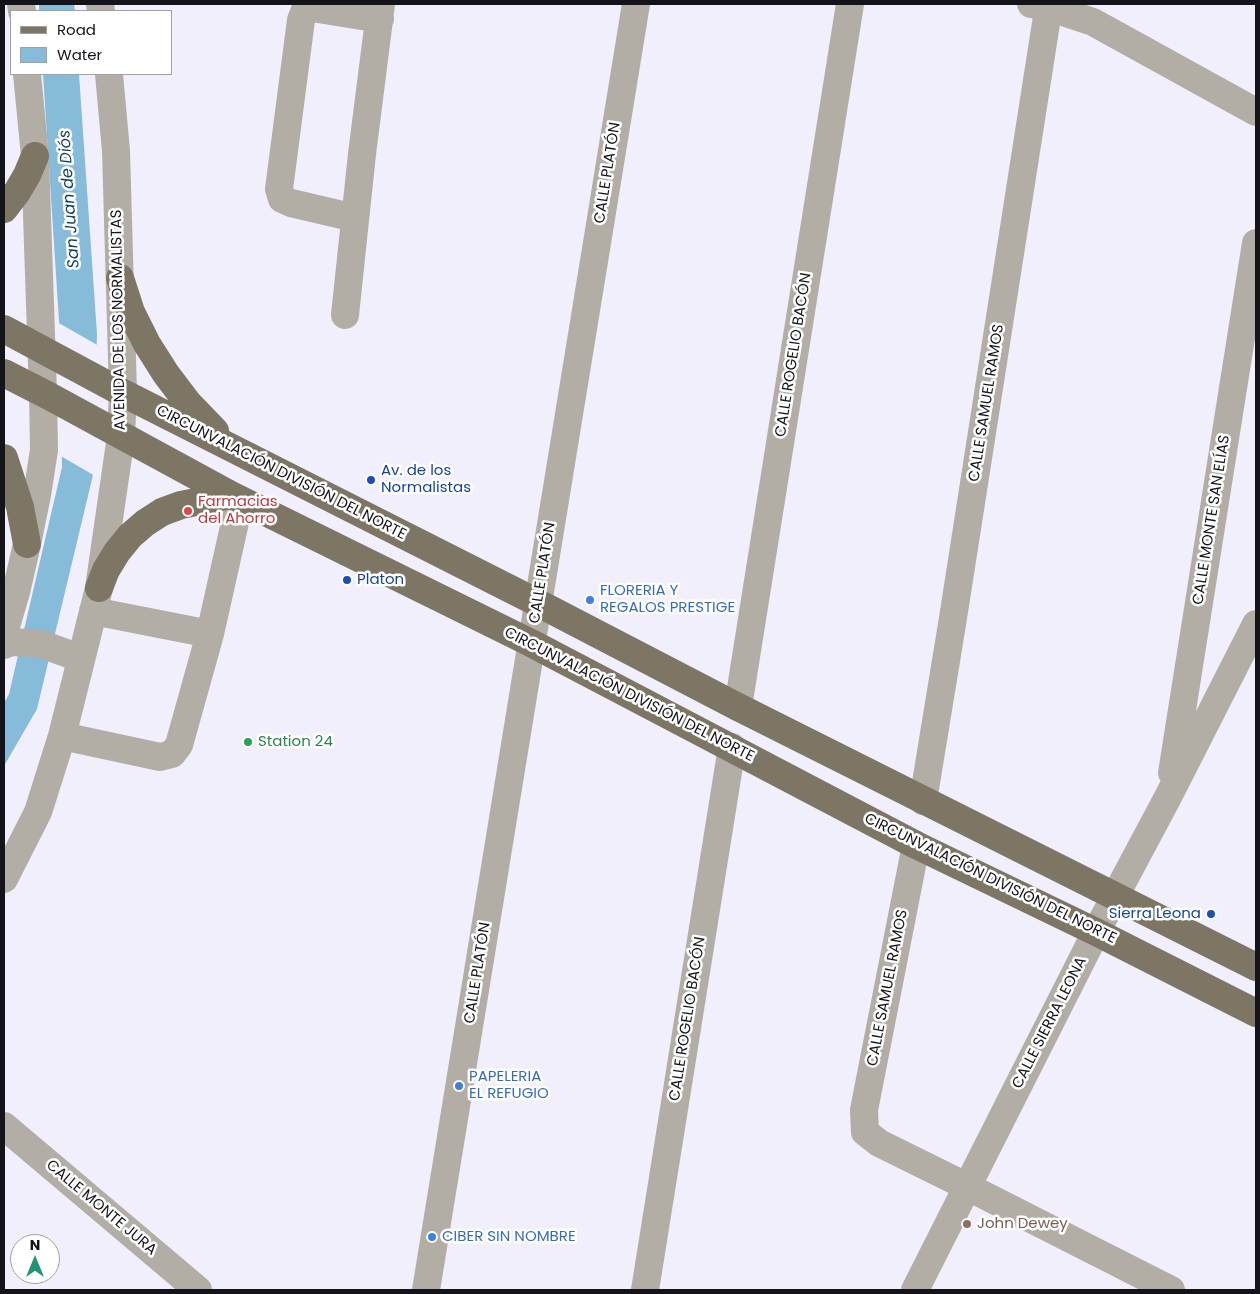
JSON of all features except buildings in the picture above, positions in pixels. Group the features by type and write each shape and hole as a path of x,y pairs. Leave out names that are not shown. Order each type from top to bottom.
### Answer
{"main road":[{"path":"4,209 27,175 34,156"},
{"path":"120,278 135,320 147,344 166,374 188,403 213,429 241,452"},
{"name":"CIRCUNVALACIÓN DIVISIÓN DEL NORTE","path":"4,329 116,389 538,603 738,707 1256,967"},
{"name":"CIRCUNVALACIÓN DIVISIÓN DEL NORTE","path":"4,373 236,498 531,643 916,845 1096,932 1256,1013"},
{"path":"4,458 20,507 27,544"},
{"path":"96,600 106,570 116,552 145,523 162,512 181,505 236,498"}],"street":[{"name":"CALLE PLATÓN","path":"426,1290 636,4"},
{"name":"CALLE ROGELIO BACÓN","path":"738,707 850,4"},
{"path":"1042,5 1093,22 1256,112"},
{"name":"CALLE SAMUEL RAMOS","path":"923,801 955,608 1042,5"},
{"path":"345,315 381,11 312,8 304,10 301,20 279,189 282,199 291,203 355,218"},
{"path":"27,75 34,156 45,352 44,450 27,544 12,570 6,631 75,658"},
{"name":"AVENIDA DE LOS NORMALISTAS","path":"4,879 38,812 62,736 75,658 96,600 118,434 116,389 120,278 116,151 109,75"},
{"name":"CALLE MONTE SAN ELÍAS","path":"1168,797 1256,243"},
{"path":"62,736 160,756 172,754 179,745 210,634 236,498"},
{"path":"96,600 210,634"},
{"name":"CALLE SIERRA LEONA","path":"915,1290 1096,932 1168,797 1256,624"},
{"name":"CALLE ROGELIO BACÓN","path":"645,1290 732,747"},
{"name":"CALLE SAMUEL RAMOS","path":"916,845 864,1110 865,1132 879,1143 968,1187"},
{"name":"CALLE MONTE JURA","path":"4,1126 198,1290"},
{"path":"968,1187 1171,1290"}],"water":[{"path":"39,4 74,4 75,10 39,10"},
{"name":"San Juan de Diós","path":"43,75 79,75 97,334 93,475 37,709 4,766 4,703 9,694 62,467 59,321"}],"pier":[{"path":"57,322 99,346 95,476 59,455"}],"place":[{"name":"Av. de los Normalistas","path":"371,480"},
{"name":"Farmacias del Ahorro","path":"188,511"},
{"name":"Platon","path":"347,580"},
{"name":"FLORERIA Y REGALOS PRESTIGE","path":"590,600"},
{"name":"Station 24","path":"248,742"},
{"name":"Sierra Leona","path":"1211,914"},
{"name":"PAPELERIA EL REFUGIO","path":"459,1086"},
{"name":"John Dewey","path":"967,1224"},
{"name":"CIBER SIN NOMBRE","path":"432,1237"}]}
